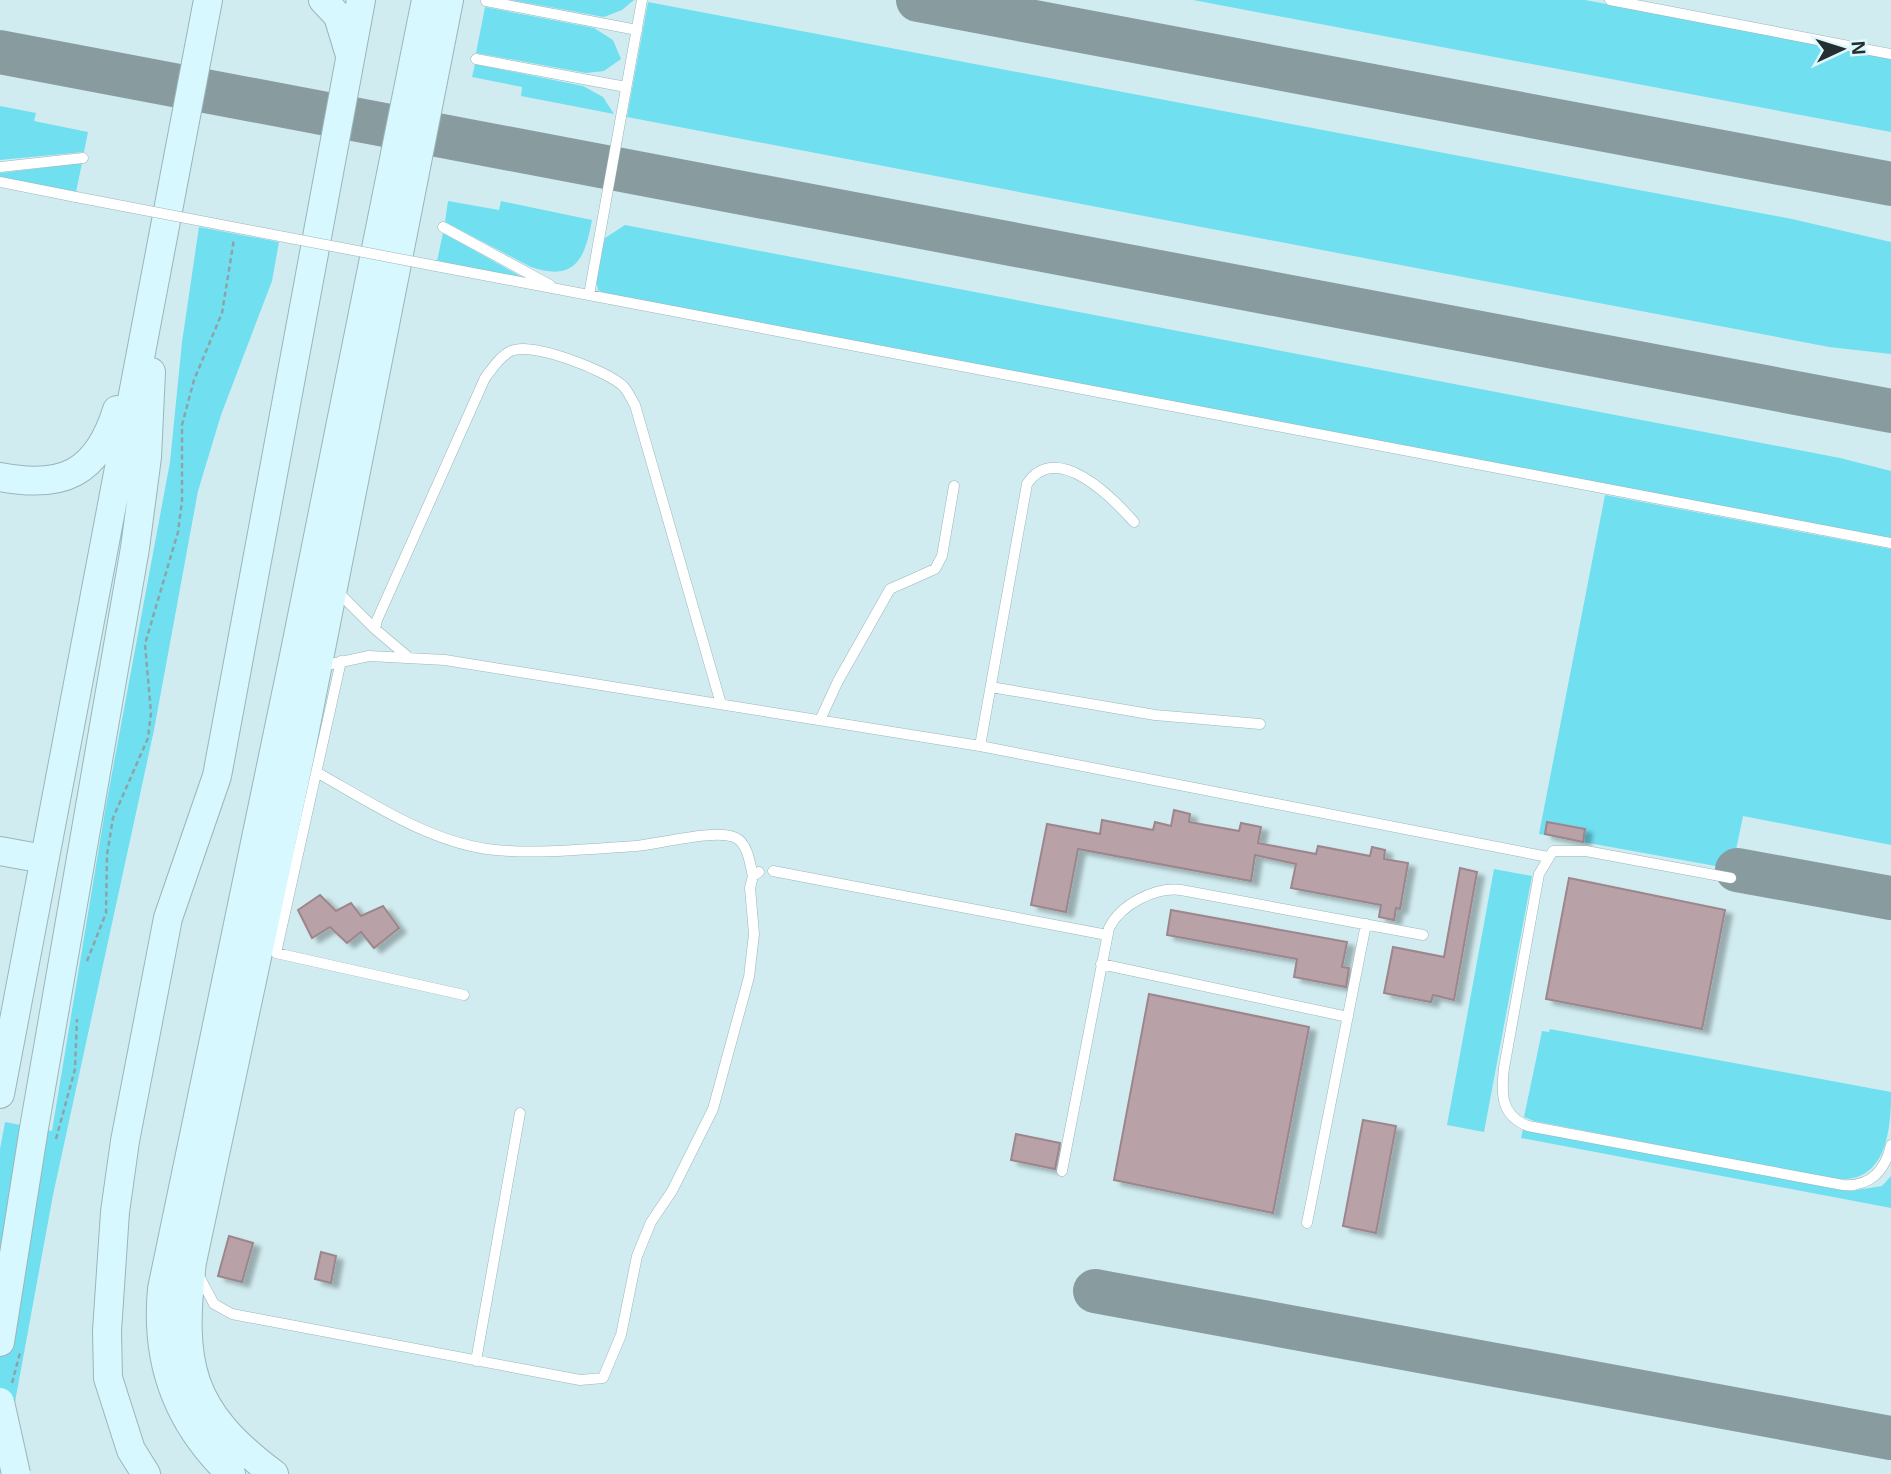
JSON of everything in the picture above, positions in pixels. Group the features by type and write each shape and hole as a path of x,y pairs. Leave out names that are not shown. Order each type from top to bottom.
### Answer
{"main road":[{"path":"0,1094 205,13 224,0"},
{"path":"323,0 338,16 347,38 351,61"},
{"path":"146,1474 131,1450 108,1378 107,1331 113,1238 123,1153 168,918 204,821 217,776 361,0"},
{"path":"231,1474 202,1445 174,1396 161,1349 159,1322 162,1289 426,0"},
{"path":"274,1474 232,1439 214,1417 189,1366 186,1326 192,1262 330,664 334,589 449,0"},
{"path":"0,477 43,482 60,480 89,464 103,445 114,419 153,293"},
{"path":"11,1343 141,510 151,383 153,293"},
{"path":"0,851 44,859"},
{"path":"4,1398 16,1474"}],"lane":[{"path":"589,295 642,0"},
{"path":"1610,0 1891,54"},
{"path":"486,1 636,30"},
{"path":"475,59 626,87"},
{"path":"0,167 83,159"},
{"path":"0,182 1891,543"},
{"path":"443,227 558,289"},
{"path":"375,629 485,378 512,350 527,348 607,375 624,387 635,405 721,705"},
{"path":"980,746 1027,484 1034,473 1047,467 1060,468 1098,484 1134,522"},
{"path":"820,720 838,681 890,589 936,569 942,556 954,486"},
{"path":"334,589 407,656"},
{"path":"464,995 276,953 318,773 330,664 369,656 407,656 820,720 980,746 1548,857"},
{"path":"991,687 1156,715 1260,724"},
{"path":"192,1262 214,1304 232,1314 475,1362 580,1380 596,1380 608,1371 621,1335 638,1256 651,1222 671,1191 713,1109 749,977 754,934 750,888 756,874 743,843 735,837 719,835 638,845 562,849 476,846 408,822 318,773"},
{"path":"1731,878 1573,849 1553,851 1539,874 1504,1068 1502,1098 1511,1118 1528,1126 1843,1185 1865,1184 1875,1177 1888,1157 1891,1145"},
{"path":"773,871 1107,936"},
{"path":"1062,1171 1107,936 1119,915 1149,894 1169,888 1423,935"},
{"path":"1307,1223 1366,924"},
{"path":"1101,964 1348,1017"},
{"path":"475,1362 520,1113"}],"path":[{"path":"85,965 106,913 107,855 113,818 148,738 151,713 145,644 178,532 182,501 182,425 189,391 222,313 232,266 234,234"},
{"path":"45,1135 75,1069 76,1016"},
{"path":"4,1398 11,1343"}],"shaded area":[{"path":"511,0 634,0 622,10 604,17"},
{"path":"1193,0 1585,0 1891,58 1891,132"},
{"path":"648,2 1792,219 1891,242 1891,354 1829,347 627,117"},
{"path":"485,7 594,28 613,40 621,59 604,71 586,73 476,53"},
{"path":"475,64 583,86 603,97 614,114 521,96 522,87 472,77"},
{"path":"0,106 36,113 34,121 88,132 84,152 0,160"},
{"path":"82,163 76,192 0,178 0,173"},
{"path":"448,201 499,210 501,201 592,220 586,246 575,264 568,269 546,271 531,267 445,222"},
{"path":"625,225 1840,458 1891,471 1891,538 603,293 598,290 596,279 605,238"},
{"path":"199,227 279,242 272,281 221,415 198,491 154,730 53,1195 13,1413 0,1447 0,1149 5,1122 52,1131 105,811 170,462 182,342"},
{"path":"443,233 529,281 437,261"},
{"path":"1605,495 1891,549 1891,845 1743,816 1732,869 1539,834"},
{"path":"1494,869 1532,876 1484,1132 1447,1125"},
{"path":"1550,1029 1891,1092 1887,1138 1875,1164 1865,1173 1852,1178 1835,1179 1534,1121 1524,1117 1542,1031 1549,1032"},
{"path":"1523,1129 1850,1191 1882,1186 1891,1176 1891,1208 1521,1138"}],"building":[{"path":"1174,810 1190,814 1189,822 1239,831 1241,823 1261,827 1258,843 1316,854 1318,846 1370,856 1372,847 1385,850 1384,859 1408,863 1400,909 1396,908 1394,920 1379,917 1381,905 1291,888 1296,864 1255,855 1251,881 1078,849 1066,912 1031,905 1047,824 1100,834 1102,820 1153,830 1155,822 1171,826"},
{"path":"1547,822 1585,829 1583,842 1545,834"},
{"path":"1460,868 1477,872 1454,1000 1433,995 1431,1002 1384,993 1393,947 1444,957"},
{"path":"1569,878 1725,910 1702,1029 1546,999"},
{"path":"320,895 336,911 351,903 361,916 383,906 399,928 374,948 361,932 347,943 330,927 312,938 298,910"},
{"path":"1171,910 1347,942 1342,967 1349,968 1346,987 1294,977 1297,959 1167,935"},
{"path":"1149,994 1309,1027 1273,1213 1114,1180"},
{"path":"1363,1120 1396,1126 1376,1233 1343,1226"},
{"path":"1016,1134 1060,1143 1055,1169 1011,1160"},
{"path":"229,1236 253,1243 242,1282 218,1276"},
{"path":"321,1252 336,1256 331,1283 315,1279"}],"taxiway":[{"path":"918,0 1891,184"},
{"path":"0,52 1891,411"},
{"path":"1737,870 1891,898"},
{"path":"1095,1291 1891,1438"}]}
